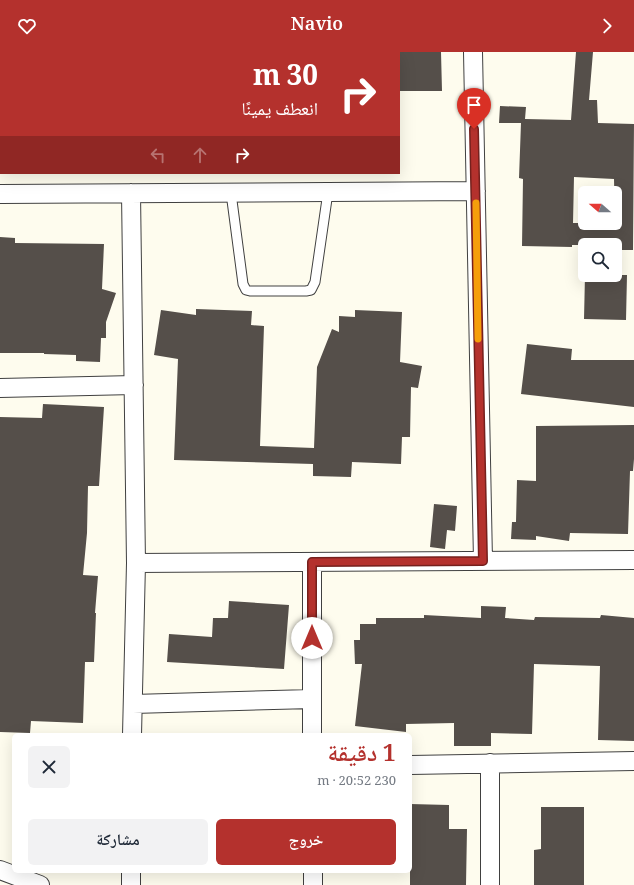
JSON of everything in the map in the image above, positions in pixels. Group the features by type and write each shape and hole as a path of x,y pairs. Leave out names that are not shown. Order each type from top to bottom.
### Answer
{"street":[{"path":"473,52 483,561"},
{"path":"0,194 476,191"},
{"path":"132,193 136,563 132,733"},
{"path":"0,388 134,385"},
{"path":"136,563 634,560"},
{"path":"312,562 312,733"},
{"path":"133,704 312,699"},
{"path":"412,764 634,761"},
{"path":"490,763 490,885"},
{"path":"0,870 40,885"},
{"path":"131,873 131,885"},
{"path":"313,873 313,885"}],"lane":[{"path":"231,193 242,284 244,288 250,291 292,291 311,290 315,282 328,192"}],"building":[{"path":"400,52 441,52 442,91 400,91"},
{"path":"576,52 593,52 589,100 597,100 598,123 634,124 633,250 622,250 622,238 578,238 578,245 572,245 572,247 522,246 523,179 519,178 521,123 499,123 500,106 526,107 525,119 571,120"},
{"path":"0,237 15,238 15,243 104,244 102,289 116,293 106,322 106,338 101,338 100,362 76,361 76,355 0,353"},
{"path":"622,275 627,275 626,320 584,319 585,282 622,282"},
{"path":"196,309 252,311 251,325 264,326 260,446 314,448 317,367 332,329 339,332 339,316 355,317 355,310 402,312 400,362 422,366 418,388 411,387 410,437 402,437 401,464 352,462 351,477 313,476 313,464 174,460 178,359 154,355 161,310 196,315"},
{"path":"527,344 572,349 571,360 634,360 634,407 521,394"},
{"path":"43,404 104,407 99,486 88,486 87,533 83,575 98,576 95,613 94,662 85,662 83,723 31,721 30,733 0,732 0,417 42,418"},
{"path":"634,425 634,459 633,471 630,471 628,534 570,533 569,541 536,536 536,540 511,539 512,522 516,522 517,480 536,481 536,426"},
{"path":"434,504 457,506 455,531 447,530 445,549 430,547"},
{"path":"229,601 289,605 284,669 167,662 169,634 212,637 213,618 228,618"},
{"path":"481,606 506,607 505,618 534,620 535,617 600,618 601,615 634,618 634,741 598,740 600,666 534,664 532,734 491,733 491,746 454,746 454,723 406,724 406,732 355,726 362,664 355,664 354,640 360,640 360,624 376,624 376,618 424,618 424,615 481,618"},
{"path":"412,804 449,805 449,829 467,829 466,885 410,885 410,873 412,873"},
{"path":"541,807 584,807 584,885 534,885 534,850 541,849"}],"slow traffic":[{"path":"476,203 478,339"}],"route":[{"path":"312,638 312,562 483,561 474,129"}]}
